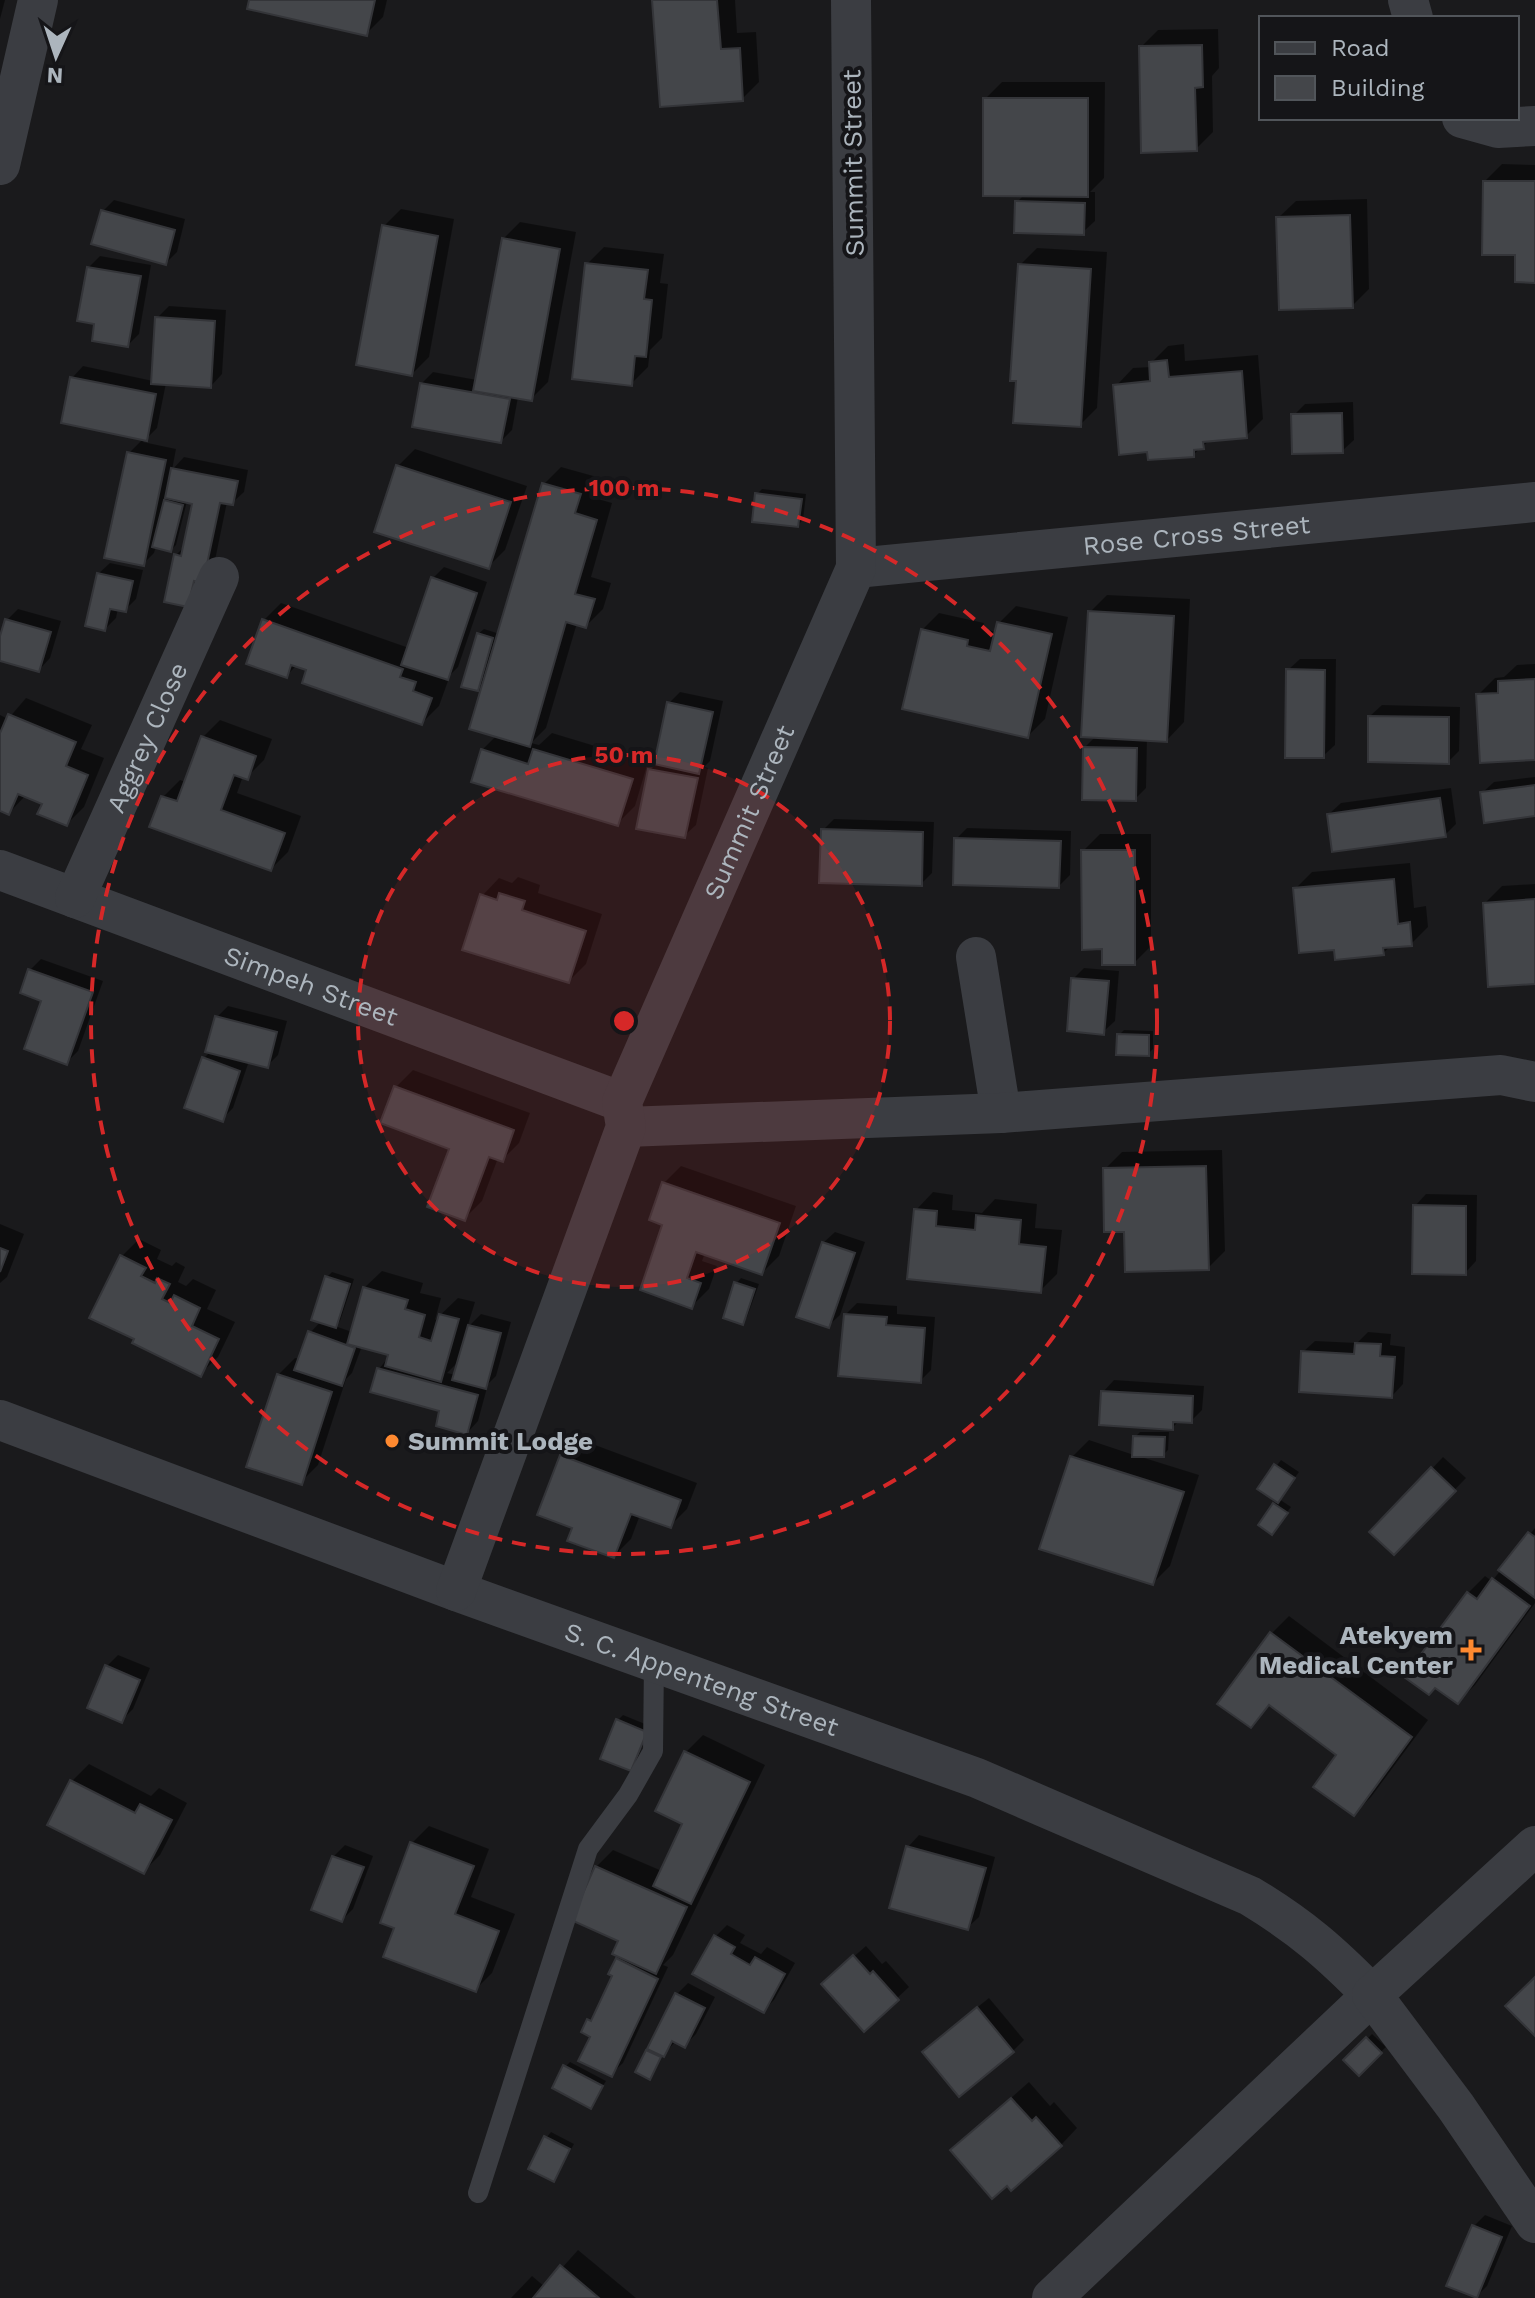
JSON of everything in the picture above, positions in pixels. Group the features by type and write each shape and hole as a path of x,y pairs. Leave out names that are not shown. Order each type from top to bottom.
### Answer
{"street":[{"path":"0,165 38,0"},
{"name":"Summit Street","path":"456,1591 624,1115 856,568 851,0"},
{"path":"1469,120 1498,128 1535,126"},
{"name":"Rose Cross Street","path":"856,568 1535,502"},
{"name":"Aggrey Close","path":"75,898 219,577"},
{"name":"Simpeh Street","path":"0,870 624,1115"},
{"path":"976,957 1001,1113"},
{"path":"624,1115 1001,1113 1501,1075 1535,1082"},
{"name":"S. C. Appenteng Street","path":"0,1420 456,1591 977,1778 1250,1896 1292,1921 1327,1949 1372,1995 1456,2107 1535,2223"},
{"path":"1052,2298 1372,1995 1535,1846"}],"lane":[{"path":"478,2193 588,1849 628,1795 653,1751 654,1660"}],"building":[{"path":"249,0 375,0 367,36 247,9"},
{"path":"652,0 717,0 721,49 740,48 743,101 660,107"},
{"path":"1202,45 1203,87 1195,88 1197,151 1141,153 1139,46"},
{"path":"983,98 1088,98 1088,197 983,196"},
{"path":"1483,181 1535,181 1535,283 1515,282 1515,255 1482,255"},
{"path":"1015,201 1085,203 1084,235 1014,233"},
{"path":"101,210 175,230 166,265 91,244"},
{"path":"1350,215 1353,308 1279,310 1276,217"},
{"path":"382,225 438,236 412,376 356,365"},
{"path":"502,238 560,249 532,401 473,391"},
{"path":"585,263 648,270 644,299 652,300 646,357 635,356 632,386 572,379"},
{"path":"1018,264 1091,269 1081,427 1013,423 1016,381 1010,381"},
{"path":"87,267 141,276 128,347 92,341 94,324 77,321"},
{"path":"155,317 215,321 211,388 151,384"},
{"path":"1167,360 1169,377 1242,371 1247,438 1203,442 1204,449 1194,450 1194,457 1148,460 1147,452 1119,455 1113,385 1150,381 1149,362"},
{"path":"70,377 156,394 147,441 61,423"},
{"path":"420,383 510,399 501,443 412,427"},
{"path":"1342,413 1343,453 1292,454 1291,414"},
{"path":"127,452 166,460 144,566 104,558"},
{"path":"396,465 511,502 489,569 374,532"},
{"path":"171,468 238,481 233,505 220,503 203,583 194,581 188,607 164,602 174,554 181,556 192,504 165,498"},
{"path":"542,483 581,494 575,513 597,520 575,594 595,599 586,628 566,622 530,747 469,729"},
{"path":"755,493 802,499 798,527 752,522"},
{"path":"164,500 183,505 171,552 152,547"},
{"path":"97,573 133,581 126,612 110,609 105,631 85,626"},
{"path":"431,577 477,593 448,680 401,665"},
{"path":"1088,611 1174,616 1167,742 1081,737"},
{"path":"5,619 51,632 39,672 0,661 0,636"},
{"path":"262,619 403,669 400,677 416,682 413,691 432,698 422,725 302,683 306,670 291,665 287,678 246,664"},
{"path":"997,622 1052,634 1028,738 902,709 921,629 968,640 967,646 990,651"},
{"path":"477,633 493,638 478,691 461,687"},
{"path":"1286,669 1325,670 1324,758 1285,758"},
{"path":"1535,679 1535,760 1480,763 1476,694 1498,693 1498,681"},
{"path":"667,702 713,712 699,774 654,764"},
{"path":"8,714 76,742 66,766 88,775 67,826 37,814 42,804 18,794 9,815 0,811 0,733"},
{"path":"1368,716 1449,717 1449,764 1368,762"},
{"path":"201,736 256,756 248,780 234,775 221,810 285,833 271,871 149,827 161,796 177,801"},
{"path":"1083,747 1137,748 1136,801 1082,800"},
{"path":"481,749 528,764 533,749 633,779 618,826 471,782"},
{"path":"648,769 698,778 685,838 636,829"},
{"path":"1535,785 1535,816 1484,823 1480,792"},
{"path":"1440,798 1446,837 1332,852 1327,814"},
{"path":"821,829 923,832 922,886 819,883"},
{"path":"954,838 1061,841 1059,888 953,885"},
{"path":"1081,850 1135,850 1135,965 1102,965 1102,949 1082,950"},
{"path":"1394,879 1398,924 1410,922 1412,946 1383,948 1384,955 1335,960 1334,950 1299,953 1293,888"},
{"path":"499,893 525,901 522,910 586,931 569,983 462,950 480,894 497,900"},
{"path":"1535,899 1535,984 1488,987 1483,903"},
{"path":"28,969 93,992 67,1065 24,1049 41,1001 20,993"},
{"path":"1071,978 1109,981 1104,1035 1067,1031"},
{"path":"215,1016 277,1032 268,1068 205,1052"},
{"path":"1117,1034 1149,1035 1149,1056 1116,1055"},
{"path":"202,1057 240,1071 223,1122 184,1108"},
{"path":"394,1086 514,1130 503,1162 489,1157 465,1221 427,1207 449,1149 380,1123"},
{"path":"1206,1166 1209,1270 1125,1272 1124,1232 1104,1232 1103,1168"},
{"path":"662,1182 780,1223 762,1275 696,1252 687,1278 701,1283 692,1309 640,1290 662,1225 649,1220"},
{"path":"1413,1205 1466,1206 1466,1275 1412,1274"},
{"path":"914,1209 937,1211 936,1226 975,1230 976,1215 1021,1220 1019,1244 1046,1247 1041,1293 907,1279"},
{"path":"822,1242 855,1253 829,1328 796,1317"},
{"path":"0,1248 8,1251 0,1272"},
{"path":"120,1255 146,1268 141,1276 155,1283 157,1278 170,1284 162,1299 170,1303 174,1295 200,1308 192,1326 219,1339 201,1377 89,1318"},
{"path":"325,1276 350,1284 336,1328 311,1320"},
{"path":"734,1282 755,1289 743,1325 723,1318"},
{"path":"363,1287 408,1300 405,1309 425,1315 419,1337 431,1341 439,1314 459,1319 441,1382 385,1366 388,1355 347,1344"},
{"path":"844,1314 887,1317 886,1325 925,1328 921,1383 838,1376"},
{"path":"468,1325 501,1333 486,1389 452,1380"},
{"path":"308,1331 355,1348 342,1386 294,1370"},
{"path":"1355,1343 1381,1344 1380,1356 1395,1357 1392,1398 1299,1392 1301,1351 1354,1354"},
{"path":"377,1368 478,1395 467,1435 436,1426 439,1411 370,1392"},
{"path":"277,1374 332,1392 302,1485 246,1467"},
{"path":"1101,1391 1193,1396 1192,1423 1173,1422 1173,1430 1099,1425"},
{"path":"1133,1436 1165,1437 1164,1457 1132,1457"},
{"path":"560,1455 681,1500 671,1528 631,1514 614,1558 567,1541 572,1528 537,1515"},
{"path":"1070,1456 1184,1492 1153,1585 1039,1549"},
{"path":"1274,1464 1295,1478 1278,1503 1257,1489"},
{"path":"1431,1467 1456,1491 1394,1555 1369,1532"},
{"path":"1273,1503 1288,1513 1272,1535 1258,1525"},
{"path":"1528,1532 1535,1537 1535,1598 1498,1570"},
{"path":"1492,1578 1530,1606 1458,1704 1435,1688 1429,1695 1404,1677 1467,1592 1477,1599"},
{"path":"1270,1632 1412,1737 1354,1816 1313,1787 1336,1755 1269,1705 1251,1728 1217,1704"},
{"path":"105,1665 140,1680 122,1723 87,1708"},
{"path":"616,1719 647,1732 631,1771 600,1759"},
{"path":"684,1751 750,1782 691,1904 653,1886 682,1824 655,1811"},
{"path":"70,1780 135,1813 140,1804 172,1820 144,1874 47,1825"},
{"path":"410,1842 474,1866 455,1914 499,1931 476,1992 383,1957 394,1928 380,1923"},
{"path":"906,1846 986,1868 968,1930 889,1908"},
{"path":"332,1856 364,1867 342,1922 311,1910"},
{"path":"595,1866 687,1907 656,1974 612,1954 618,1941 571,1920"},
{"path":"714,1935 735,1947 731,1954 750,1965 755,1957 785,1974 764,2013 692,1974"},
{"path":"853,1955 870,1974 873,1971 899,2000 864,2032 821,1984"},
{"path":"616,1958 658,1979 612,2077 578,2061 590,2037 581,2032 587,2019 591,2021 612,1976 608,1974"},
{"path":"1535,1977 1535,2036 1505,2006"},
{"path":"675,1993 705,2008 685,2048 672,2041 664,2057 647,2049"},
{"path":"977,2007 1014,2052 959,2097 922,2052"},
{"path":"1366,2037 1382,2053 1359,2076 1343,2060"},
{"path":"646,2050 661,2057 650,2080 635,2072"},
{"path":"563,2065 603,2086 591,2109 552,2088"},
{"path":"1011,2098 1032,2121 1036,2117 1062,2146 1011,2191 1007,2186 992,2199 950,2150"},
{"path":"544,2136 570,2149 554,2182 528,2169"},
{"path":"1472,2225 1502,2237 1477,2298 1446,2286"},
{"path":"560,2265 599,2298 533,2298"}],"place":[{"name":"Summit Lodge","path":"392,1441"},
{"name":"Atekyem Medical Center","path":"1471,1650"}]}
